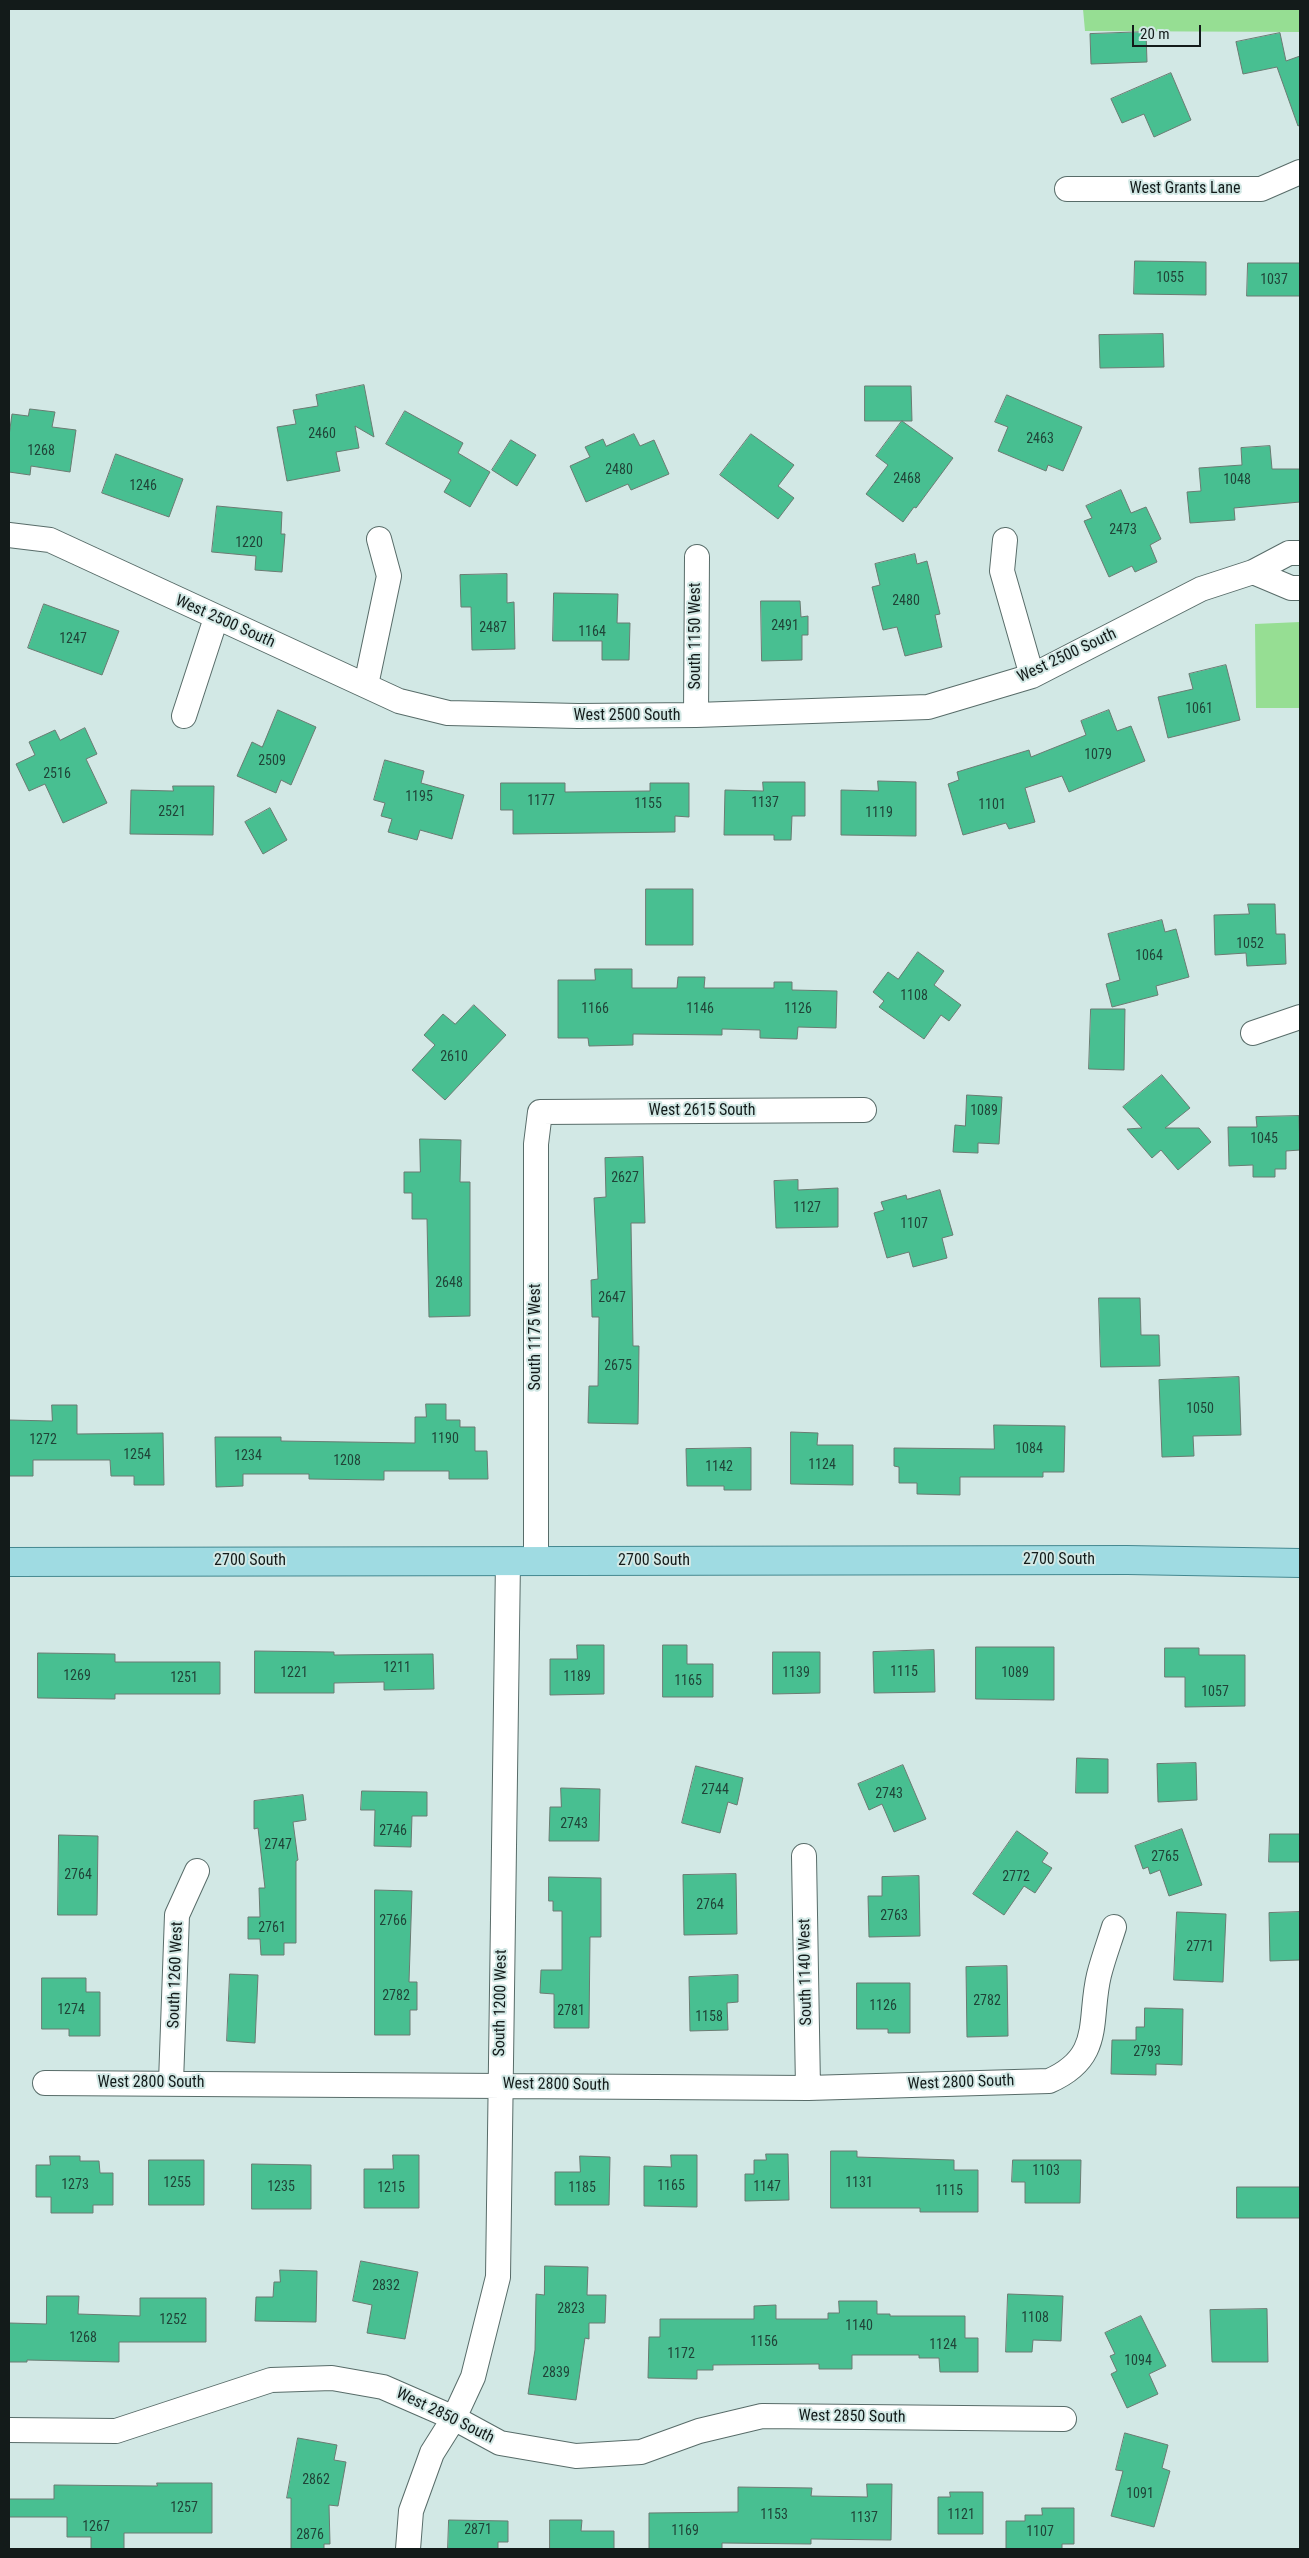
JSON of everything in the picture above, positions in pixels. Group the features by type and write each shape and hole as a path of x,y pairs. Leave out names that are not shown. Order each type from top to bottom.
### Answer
{"main road":[{"name":"2700 South","path":"9,1562 1127,1560 1300,1563"}],"street":[{"name":"West Grants Lane","path":"1066,189 1261,189 1300,172"},
{"name":"West 2500 South","path":"9,534 50,540 398,701 448,713 578,716 696,715 928,707 1032,676 1201,589 1253,572 1289,553 1300,553"},
{"path":"366,685 389,576 379,539"},
{"path":"1005,540 1002,571 1032,676"},
{"name":"South 1150 West","path":"696,715 697,557"},
{"path":"1253,572 1291,588 1300,588"},
{"path":"184,716 216,618"},
{"path":"1253,1033 1300,1017"},
{"name":"West 2615 South","path":"540,1112 864,1110"},
{"name":"South 1175 West","path":"536,1562 536,1144 540,1112"},
{"name":"South 1200 West","path":"408,2549 411,2511 432,2453 454,2418 473,2376 498,2277 499,2084 505,1831 508,1560"},
{"name":"South 1140 West","path":"804,1856 808,2088"},
{"name":"South 1260 West","path":"171,2082 177,1915 197,1871"},
{"name":"West 2800 South","path":"45,2083 499,2084 808,2088 1049,2081 1065,2074 1080,2057 1092,2036 1099,1975 1114,1927"},
{"name":"West 2850 South","path":"9,2430 116,2431 271,2380 332,2378 383,2387 454,2418 500,2443 576,2456 641,2452 699,2431 762,2416 1064,2419"}],"green space":[{"path":"1083,9 1300,9 1300,32 1085,31"},
{"path":"1300,622 1300,708 1256,708 1255,624"}],"building":[{"path":"1146,32 1147,62 1091,64 1090,34"},
{"path":"1280,33 1286,61 1300,56 1300,125 1298,126 1277,67 1243,74 1236,42"},
{"path":"1171,73 1191,120 1154,137 1144,114 1122,123 1111,99"},
{"path":"1135,261 1206,262 1206,295 1134,294"},
{"path":"1248,263 1300,263 1300,296 1247,296"},
{"path":"1163,334 1164,367 1100,368 1099,335"},
{"path":"364,385 374,437 355,426 359,448 336,452 340,471 287,481 277,427 296,424 293,410 318,406 316,395"},
{"path":"865,386 911,386 912,421 865,421"},
{"path":"1007,395 1082,427 1063,471 1048,465 1046,471 998,451 1008,427 995,422"},
{"path":"30,409 55,412 52,427 76,430 70,472 31,466 30,475 9,472 9,436 12,414 28,416"},
{"path":"405,411 463,443 458,453 490,472 470,507 444,492 451,480 386,444"},
{"path":"902,421 953,458 916,508 914,507 903,522 866,494 888,465 876,456"},
{"path":"634,434 640,446 654,440 669,474 631,490 628,484 586,502 570,466 590,457 585,447 603,439 606,446"},
{"path":"751,434 794,465 778,486 794,498 778,519 720,475"},
{"path":"511,440 536,455 517,486 492,470"},
{"path":"1270,446 1272,469 1300,469 1300,502 1234,508 1235,520 1190,523 1187,492 1201,491 1199,468 1242,465 1241,448"},
{"path":"116,454 183,479 169,517 102,493"},
{"path":"1121,490 1131,513 1146,507 1161,539 1150,545 1157,562 1135,572 1132,566 1109,577 1084,521 1092,518 1086,506"},
{"path":"217,506 282,512 281,534 285,534 282,572 255,570 256,556 212,552"},
{"path":"915,554 917,564 927,561 940,614 935,615 942,647 905,656 897,627 883,630 872,587 880,585 875,564"},
{"path":"507,574 507,603 514,602 515,649 472,650 471,607 461,607 460,575"},
{"path":"554,593 618,594 617,623 630,623 629,660 602,660 602,641 553,641"},
{"path":"761,601 800,601 801,617 808,616 808,635 802,635 802,660 762,661"},
{"path":"44,604 119,631 102,675 28,648"},
{"path":"1226,665 1240,720 1168,738 1158,697 1193,689 1189,674"},
{"path":"278,710 316,727 291,785 281,780 276,793 237,776 252,742 262,747"},
{"path":"1109,710 1117,731 1131,726 1145,761 1069,792 1062,776 1025,788 1035,822 1009,829 1006,823 963,835 948,784 959,780 957,772 1029,750 1031,757 1086,735 1081,721"},
{"path":"85,728 97,754 86,759 107,803 63,823 45,784 29,791 16,764 35,755 29,742 55,730 60,740"},
{"path":"385,760 424,771 421,783 464,795 452,839 420,830 417,840 388,832 392,819 381,816 385,803 374,800"},
{"path":"878,781 916,782 916,836 841,835 841,790 878,791"},
{"path":"763,782 805,782 805,816 792,816 791,840 774,840 774,835 724,835 725,790 763,791"},
{"path":"501,783 565,783 565,792 650,791 650,783 689,783 689,817 675,816 675,832 513,834 513,810 501,810"},
{"path":"173,786 214,786 213,835 130,834 131,790 173,791"},
{"path":"270,808 287,840 263,854 245,822"},
{"path":"646,889 693,889 693,945 646,945"},
{"path":"1248,904 1275,904 1276,934 1285,934 1286,964 1247,966 1246,953 1215,955 1214,915 1249,914"},
{"path":"1162,920 1165,932 1176,929 1189,977 1156,986 1158,995 1112,1007 1106,984 1120,980 1108,934"},
{"path":"918,952 944,971 934,985 961,1005 949,1021 941,1015 924,1039 879,1007 884,1001 873,992 888,972 898,979"},
{"path":"595,969 632,969 632,988 677,988 678,977 705,977 704,988 774,988 774,982 792,982 792,990 837,991 836,1028 798,1027 797,1039 760,1038 760,1030 722,1029 722,1035 633,1034 633,1045 589,1046 588,1038 558,1038 558,980 595,980"},
{"path":"474,1005 506,1035 445,1100 412,1070 435,1045 424,1035 443,1014 455,1024"},
{"path":"1091,1009 1125,1009 1124,1070 1089,1069"},
{"path":"1162,1075 1190,1108 1165,1128 1199,1128 1211,1142 1178,1170 1161,1150 1152,1158 1127,1129 1142,1128 1123,1107"},
{"path":"967,1095 1002,1097 999,1144 978,1143 978,1153 953,1152 955,1125 965,1126"},
{"path":"1299,1116 1300,1150 1286,1151 1286,1169 1275,1169 1275,1177 1253,1177 1253,1165 1229,1166 1228,1127 1257,1127 1256,1117"},
{"path":"420,1139 461,1140 460,1182 470,1182 470,1316 429,1317 427,1219 412,1219 412,1193 404,1193 404,1172 420,1172"},
{"path":"643,1157 645,1223 631,1223 633,1346 639,1346 638,1424 588,1423 589,1386 598,1386 599,1317 592,1317 591,1280 598,1279 594,1198 606,1197 605,1158"},
{"path":"798,1180 798,1190 838,1188 838,1227 776,1228 774,1181"},
{"path":"940,1190 953,1235 942,1238 947,1258 913,1267 909,1252 887,1258 874,1213 884,1210 881,1202 906,1195 907,1199"},
{"path":"1099,1298 1140,1298 1141,1335 1159,1335 1160,1366 1101,1367"},
{"path":"1239,1377 1241,1435 1193,1436 1194,1456 1162,1457 1159,1380"},
{"path":"426,1404 446,1404 446,1420 460,1420 460,1427 475,1427 475,1451 487,1451 488,1479 449,1479 449,1471 384,1471 384,1480 309,1479 309,1474 243,1474 243,1486 216,1487 215,1437 281,1437 281,1441 415,1443 415,1417 426,1417"},
{"path":"52,1405 77,1405 77,1434 163,1433 164,1485 134,1485 134,1476 111,1476 110,1460 33,1460 33,1476 9,1476 9,1420 52,1421"},
{"path":"994,1425 1065,1426 1064,1472 1043,1472 1043,1477 960,1477 960,1495 917,1494 917,1483 899,1483 899,1467 894,1466 894,1448 994,1449"},
{"path":"791,1432 818,1433 817,1445 853,1445 853,1485 791,1484"},
{"path":"751,1448 751,1490 724,1490 724,1486 687,1486 686,1449"},
{"path":"577,1645 604,1645 604,1694 550,1695 550,1659 577,1659"},
{"path":"663,1645 687,1645 687,1664 713,1664 713,1697 663,1697"},
{"path":"976,1647 1054,1647 1054,1700 976,1699"},
{"path":"1165,1648 1199,1648 1199,1655 1245,1655 1245,1706 1185,1707 1185,1677 1165,1677"},
{"path":"934,1650 935,1692 874,1693 873,1652"},
{"path":"255,1651 334,1652 334,1655 433,1654 434,1689 384,1690 384,1682 334,1683 334,1693 255,1693"},
{"path":"773,1652 820,1652 820,1693 773,1694"},
{"path":"38,1653 115,1654 115,1662 220,1662 220,1694 115,1694 115,1699 38,1698"},
{"path":"1077,1758 1108,1759 1108,1793 1076,1793"},
{"path":"1196,1763 1197,1800 1158,1802 1157,1764"},
{"path":"903,1765 926,1819 894,1832 882,1804 869,1810 858,1784"},
{"path":"696,1766 743,1778 737,1805 728,1802 720,1833 682,1823"},
{"path":"561,1788 600,1789 599,1841 549,1841 550,1807 561,1807"},
{"path":"362,1791 427,1792 427,1816 412,1816 411,1847 374,1846 375,1810 361,1810"},
{"path":"303,1795 306,1820 293,1822 298,1860 296,1861 296,1943 284,1943 284,1955 261,1955 260,1939 248,1939 248,1917 260,1917 259,1888 265,1888 258,1828 254,1829 254,1801"},
{"path":"1182,1829 1202,1885 1169,1896 1160,1870 1150,1874 1148,1867 1143,1869 1135,1846"},
{"path":"1017,1831 1048,1853 1042,1862 1052,1868 1035,1893 1024,1886 1004,1915 973,1894"},
{"path":"1270,1834 1300,1834 1300,1862 1269,1862"},
{"path":"59,1835 98,1836 97,1915 58,1915"},
{"path":"736,1874 737,1934 684,1935 683,1875"},
{"path":"919,1876 920,1936 869,1937 868,1896 882,1896 882,1877"},
{"path":"549,1877 601,1878 601,1937 590,1937 589,2028 554,2028 554,1994 540,1993 541,1970 562,1970 562,1911 553,1911 553,1901 549,1901"},
{"path":"375,1890 412,1891 409,1982 417,1982 417,2010 410,2010 410,2035 375,2035"},
{"path":"1177,1912 1226,1914 1223,1982 1174,1980"},
{"path":"1300,1912 1300,1960 1270,1961 1269,1913"},
{"path":"1007,1966 1008,2036 967,2037 966,1967"},
{"path":"230,1974 258,1975 255,2043 227,2041"},
{"path":"738,1975 738,2002 727,2003 728,2030 690,2031 689,1977"},
{"path":"42,1978 86,1978 86,1992 100,1992 100,2036 69,2036 69,2029 42,2029"},
{"path":"857,1983 910,1983 910,2033 888,2033 888,2029 857,2029"},
{"path":"1145,2008 1183,2009 1182,2065 1156,2064 1156,2075 1111,2074 1112,2040 1136,2040 1136,2027 1144,2027"},
{"path":"831,2151 857,2151 857,2157 954,2160 954,2170 978,2170 978,2212 920,2212 920,2208 831,2208"},
{"path":"766,2154 788,2154 789,2200 745,2201 745,2174 754,2174 754,2160 766,2160"},
{"path":"393,2155 419,2155 419,2208 364,2208 364,2169 393,2169"},
{"path":"671,2155 697,2155 697,2207 644,2206 644,2166 671,2167"},
{"path":"50,2156 80,2156 80,2161 99,2161 100,2173 113,2173 113,2205 93,2205 93,2213 51,2213 51,2197 36,2197 36,2165 50,2165"},
{"path":"580,2156 610,2157 609,2205 555,2205 555,2172 580,2172"},
{"path":"149,2160 204,2160 204,2205 149,2205"},
{"path":"1013,2160 1081,2160 1080,2203 1025,2203 1025,2182 1012,2182"},
{"path":"252,2164 311,2165 311,2209 252,2209"},
{"path":"1237,2187 1300,2187 1300,2218 1237,2218"},
{"path":"361,2261 418,2272 405,2339 367,2333 372,2305 353,2301"},
{"path":"545,2266 588,2267 587,2295 606,2295 605,2323 589,2323 589,2339 585,2338 576,2400 528,2394 535,2350 536,2294 544,2295"},
{"path":"280,2270 317,2271 316,2322 255,2321 256,2297 273,2297 274,2282 280,2282"},
{"path":"1008,2294 1063,2296 1061,2341 1033,2340 1032,2352 1006,2352"},
{"path":"47,2296 79,2296 78,2314 140,2316 140,2298 206,2298 206,2342 119,2342 119,2362 27,2360 27,2362 9,2362 9,2323 46,2324"},
{"path":"839,2301 877,2301 877,2314 890,2314 890,2316 965,2316 965,2338 978,2338 978,2372 940,2372 939,2358 919,2358 919,2355 852,2355 852,2369 819,2369 819,2364 713,2365 713,2370 697,2370 697,2379 648,2378 649,2337 660,2337 660,2319 754,2319 754,2306 776,2305 776,2319 828,2319 828,2313 839,2313"},
{"path":"1267,2309 1268,2362 1212,2362 1210,2310"},
{"path":"1141,2316 1166,2366 1149,2374 1158,2394 1127,2408 1111,2374 1117,2371 1110,2356 1115,2354 1105,2333"},
{"path":"1125,2433 1168,2445 1162,2468 1170,2471 1154,2527 1111,2516 1123,2471 1116,2470"},
{"path":"298,2438 337,2445 334,2460 346,2462 338,2506 329,2505 330,2544 324,2544 324,2549 291,2549 291,2498 287,2498"},
{"path":"157,2483 212,2483 212,2533 124,2533 124,2549 91,2549 91,2537 67,2537 67,2517 9,2517 9,2499 54,2499 54,2485 157,2486"},
{"path":"867,2484 892,2484 891,2540 811,2539 811,2544 722,2543 722,2549 649,2549 649,2513 738,2512 738,2487 812,2488 811,2496 867,2497"},
{"path":"950,2492 983,2492 983,2534 938,2534 938,2497 950,2497"},
{"path":"1042,2508 1074,2508 1074,2544 1062,2544 1062,2549 1006,2549 1006,2521 1025,2521 1025,2515 1042,2515"},
{"path":"449,2520 508,2521 508,2542 498,2542 498,2549 448,2549"},
{"path":"550,2520 582,2520 581,2531 614,2531 614,2549 550,2549"}]}
